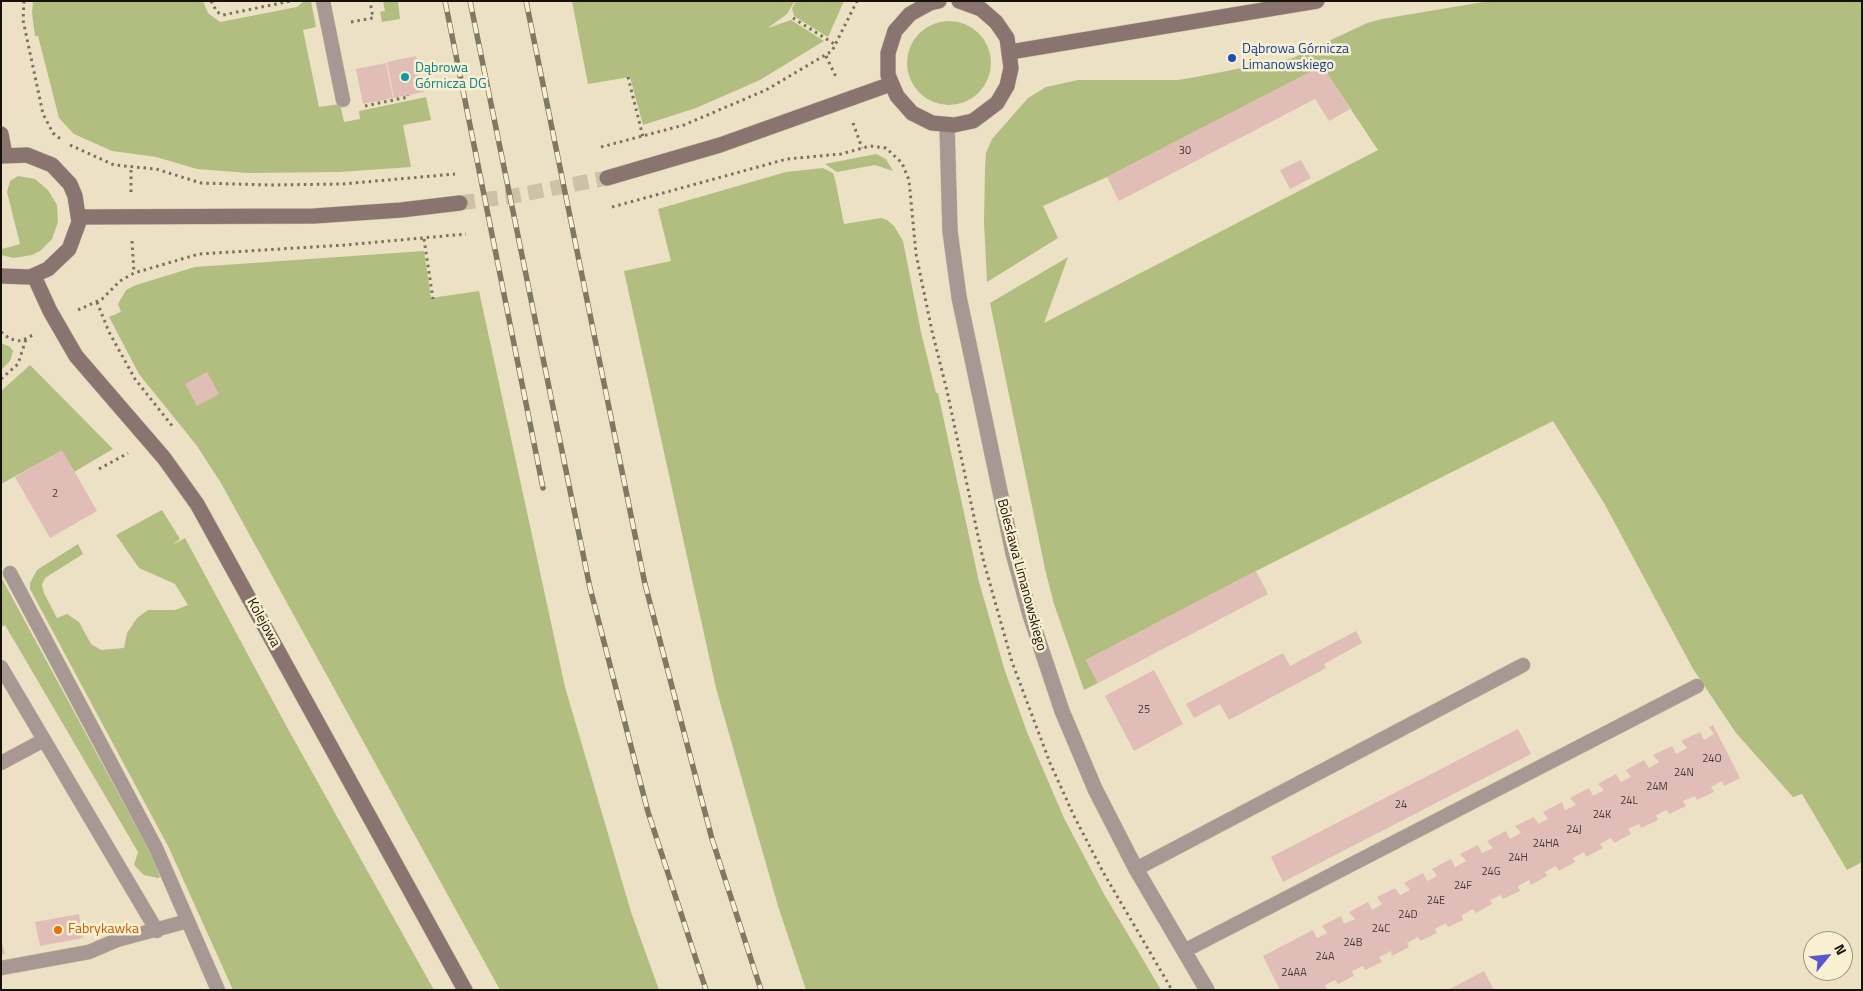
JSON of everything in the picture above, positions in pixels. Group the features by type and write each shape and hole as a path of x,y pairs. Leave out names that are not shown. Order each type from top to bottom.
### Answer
{"street":[{"path":"931,2 910,14 895,31 887,58 891,84 896,96 912,113 932,122 947,125 973,120 997,103 1010,77 1010,52 1002,30 990,15 973,5 959,1"},
{"path":"1010,52 1317,1"},
{"path":"607,178 720,145 891,84"},
{"name":"Bolesława Limanowskiego","path":"947,125 948,190 953,258 1016,567 1041,651 1071,733 1110,821 1207,990"},
{"path":"1,134 3,155 27,155 52,164 70,184 75,196 78,217 74,240 63,257 48,269 34,276 20,278 1,276"},
{"path":"78,217 314,216 393,211 460,203"},
{"name":"Kolejowa","path":"34,276 56,322 76,356 164,458 197,504 465,990"}],"lane":[{"path":"323,1 343,100"},
{"path":"10,573 135,805 218,990"},
{"path":"1136,869 1523,665"},
{"path":"1,667 157,931"},
{"path":"1184,951 1697,686"},
{"path":"1,763 44,740"},
{"path":"1,968 89,952 117,940 157,931 188,921"}],"path":[{"path":"24,1 24,28 44,114 50,128 59,138 75,148 110,164 156,169 200,182 246,185 342,184 455,174"},
{"path":"211,1 217,12 223,15 291,1"},
{"path":"328,27 373,18 370,1"},
{"path":"601,147 684,125 762,93 826,56 836,45 857,1"},
{"path":"793,18 836,45"},
{"path":"826,56 835,75"},
{"path":"628,77 643,137"},
{"path":"343,100 359,97 361,107 408,98 408,95"},
{"path":"854,126 862,148"},
{"path":"612,208 787,159 841,154 870,146 886,148 898,158 906,170 915,240"},
{"path":"130,188 131,167"},
{"path":"79,310 102,299 120,280 134,273 199,254 424,239 466,234"},
{"path":"424,239 433,299"},
{"path":"132,245 134,273"},
{"path":"1,332 14,340 26,339 30,336"},
{"path":"1,379 18,364 26,339"},
{"path":"99,469 128,453"}],"green space":[{"path":"33,1 203,1 208,13 220,22 297,7 304,1 311,1 316,27 303,30 319,107 340,104 344,122 360,119 359,111 426,97 431,120 403,125 411,167 340,172 248,173 197,169 156,157 112,151 74,134 59,118 38,36 35,36 32,13"},
{"path":"383,1 398,1 400,19 382,22 380,12 385,11"},
{"path":"572,1 795,1 787,14 768,28 791,20 824,41 760,80 696,108 643,125 630,77 588,84"},
{"path":"796,1 844,1 828,37 794,16 792,8"},
{"path":"1489,1 1862,1 1862,862 1847,870 1802,794 1793,797 1736,733 1693,669 1604,503 1553,421 1256,571 1086,660 1098,683 1084,690 1054,604 1045,569 990,303 1068,257 1044,323 1378,150 1322,66 1107,177 1043,206 1058,238 987,282 984,222 985,168 986,153 992,139 1028,98 1046,87 1078,80 1178,80 1196,77 1293,58 1367,23 1382,19"},
{"path":"949,21 965,24 979,33 988,47 991,63 988,79 979,93 965,102 949,105 933,102 919,93 910,79 907,63 910,47 919,33 933,24"},
{"path":"876,154 886,159 893,171 875,165 837,172 825,164"},
{"path":"823,168 833,173 844,224 881,218 894,226 903,241 921,332 936,393 938,393 979,582 1005,671 1027,732 1064,818 1104,894 1161,990 806,990 778,906 716,688 624,271 671,261 658,209 786,172"},
{"path":"18,176 35,179 48,190 57,205 58,222 52,239 40,251 32,255 14,258 1,255 1,246 2,249 20,244 7,192 10,181"},
{"path":"424,251 431,298 479,291 565,687 631,912 659,990 500,990 221,483 197,446 139,374 109,317 121,312 118,304 126,290 136,285 195,267"},
{"path":"1,343 10,347 13,351 10,361 1,370"},
{"path":"30,365 113,449 74,472 61,451 1,484 1,391"},
{"path":"162,510 180,539 172,545 185,538 288,729 434,990 233,990 169,848 30,589 30,583 37,570 78,544 83,554 45,578 42,585 44,593 57,618 67,614 79,622 91,644 101,650 124,648 127,633 137,618 148,610 175,610 188,605 175,584 139,568 116,535"},
{"path":"1,577 155,861 160,877 144,875 134,865 138,852 5,625 1,627"}],"building":[{"name":"Dąbrowa Górnicza DG","path":"416,56 424,92 394,98 387,62"},
{"path":"386,63 393,98 363,104 356,69"},
{"path":"1322,66 1350,109 1329,121 1315,99 1119,201 1107,177"},
{"path":"1301,160 1311,178 1290,189 1280,170"},
{"path":"207,372 219,394 197,406 185,384"},
{"path":"62,450 97,511 50,538 15,477"},
{"path":"1256,571 1268,594 1098,683 1086,660"},
{"path":"1356,631 1362,643 1324,664 1326,668 1229,720 1220,704 1194,718 1186,704 1283,653 1290,666"},
{"path":"1154,670 1183,724 1134,751 1105,696"},
{"path":"1713,725 1740,778 1724,786 1722,781 1711,787 1714,792 1697,800 1695,796 1683,801 1686,806 1669,814 1667,810 1656,815 1658,820 1641,828 1639,824 1628,829 1631,834 1614,843 1611,838 1600,844 1603,848 1586,857 1584,852 1573,858 1575,862 1559,871 1556,866 1545,872 1547,876 1531,885 1529,880 1518,886 1520,891 1503,899 1501,895 1490,900 1492,904 1476,913 1473,909 1462,915 1463,920 1448,927 1446,923 1435,929 1437,933 1420,941 1418,937 1407,943 1409,947 1392,956 1391,951 1379,957 1382,962 1365,970 1363,966 1352,971 1354,976 1338,984 1335,980 1325,985 1327,990 1280,990 1263,956 1313,930 1317,938 1327,933 1322,926 1341,916 1344,924 1355,919 1349,912 1368,902 1372,910 1382,904 1377,897 1395,888 1400,895 1410,890 1404,883 1423,873 1427,881 1437,876 1432,869 1451,859 1455,867 1466,861 1460,854 1478,845 1482,853 1493,848 1487,841 1506,831 1510,839 1521,833 1515,826 1534,817 1538,824 1548,819 1543,812 1562,802 1565,810 1576,805 1570,798 1589,788 1593,796 1604,790 1598,784 1616,774 1621,782 1631,777 1626,770 1644,760 1649,768 1659,762 1653,755 1672,746 1676,754 1687,748 1681,741 1700,732 1704,740 1714,734 1709,727"},
{"path":"1518,729 1531,754 1283,882 1271,857"},
{"path":"79,914 83,938 40,946 35,922"},
{"path":"1,940 5,954 1,955"},
{"path":"1484,971 1494,990 1448,990"}],"tunnel":[{"path":"460,203 513,196 607,178"}],"railway":[{"path":"445,1 543,488"},
{"path":"470,1 590,588 648,812 706,990"},
{"path":"526,1 645,584 712,839 761,990"}],"place":[{"name":"Dąbrowa Górnicza Limanowskiego","path":"1232,58"},
{"name":"Dąbrowa Górnicza DG","path":"405,77"},
{"name":"Fabrykawka","path":"58,930"}]}
